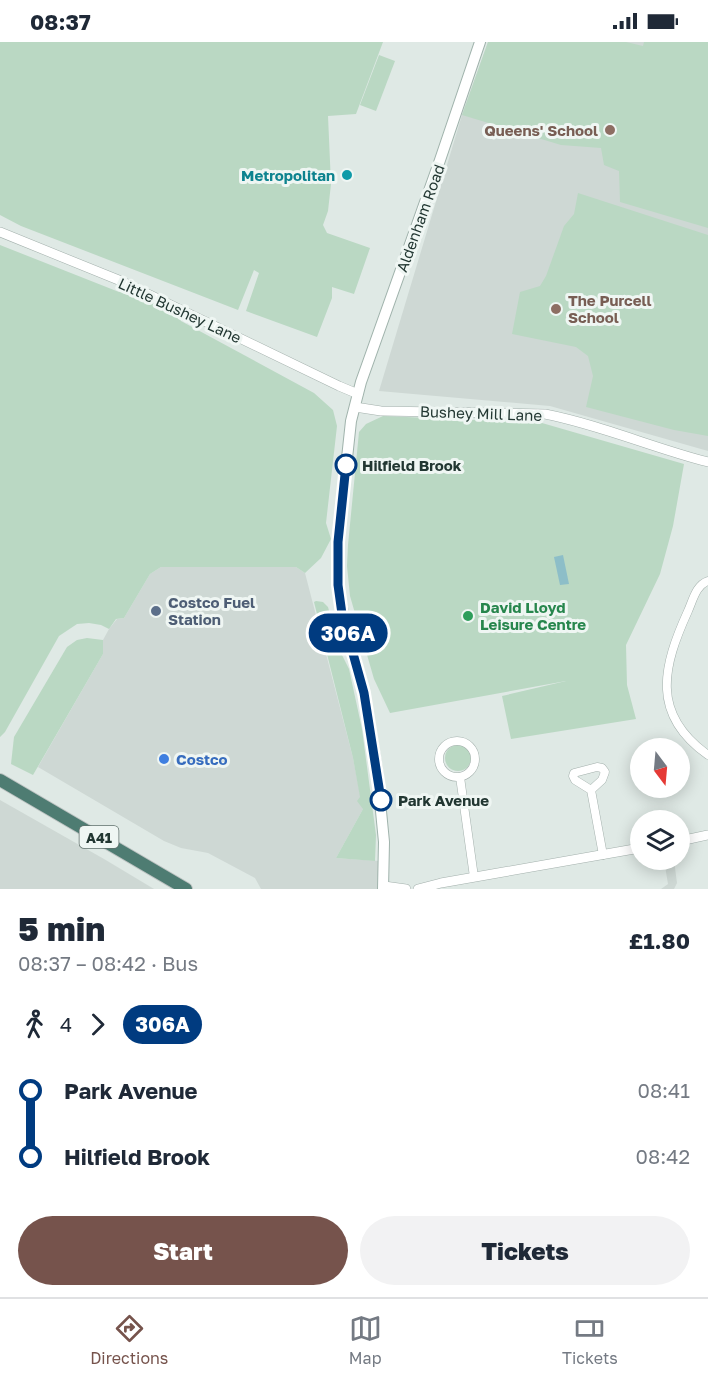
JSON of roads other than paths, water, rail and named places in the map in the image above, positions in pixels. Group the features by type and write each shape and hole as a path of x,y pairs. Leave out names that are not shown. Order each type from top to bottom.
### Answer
{"highway":[{"name":"A41","path":"0,780 186,889"}],"main road":[{"name":"Aldenham Road","path":"383,887 381,802 374,746 364,693 342,614 337,573 340,520 351,421 380,327 480,42"}],"street":[{"name":"Little Bushey Lane","path":"0,232 121,281 358,394"},
{"name":"Bushey Mill Lane","path":"355,407 381,411 545,414 568,418 679,455 708,462"},
{"path":"708,581 699,586 673,645 667,683 669,704 681,730 690,741 708,755"},
{"path":"456,740 468,743 476,759 472,771 460,777 449,776 439,762 441,750 456,740"},
{"path":"460,777 474,877"},
{"path":"591,790 603,855"},
{"path":"690,839 708,835"},
{"path":"418,889 630,850"},
{"path":"383,887 406,889"}],"water":[{"path":"563,555 569,584 560,585 554,557"}],"place":[{"name":"Queens' School","path":"610,130"},
{"name":"Metropolitan","path":"347,175"},
{"name":"The Purcell School","path":"556,309"},
{"name":"Hilfield Brook","path":"346,465"},
{"name":"Costco Fuel Station","path":"156,611"},
{"name":"David Lloyd Leisure Centre","path":"468,616"},
{"name":"Costco","path":"164,759"},
{"name":"Park Avenue","path":"381,800"}]}
